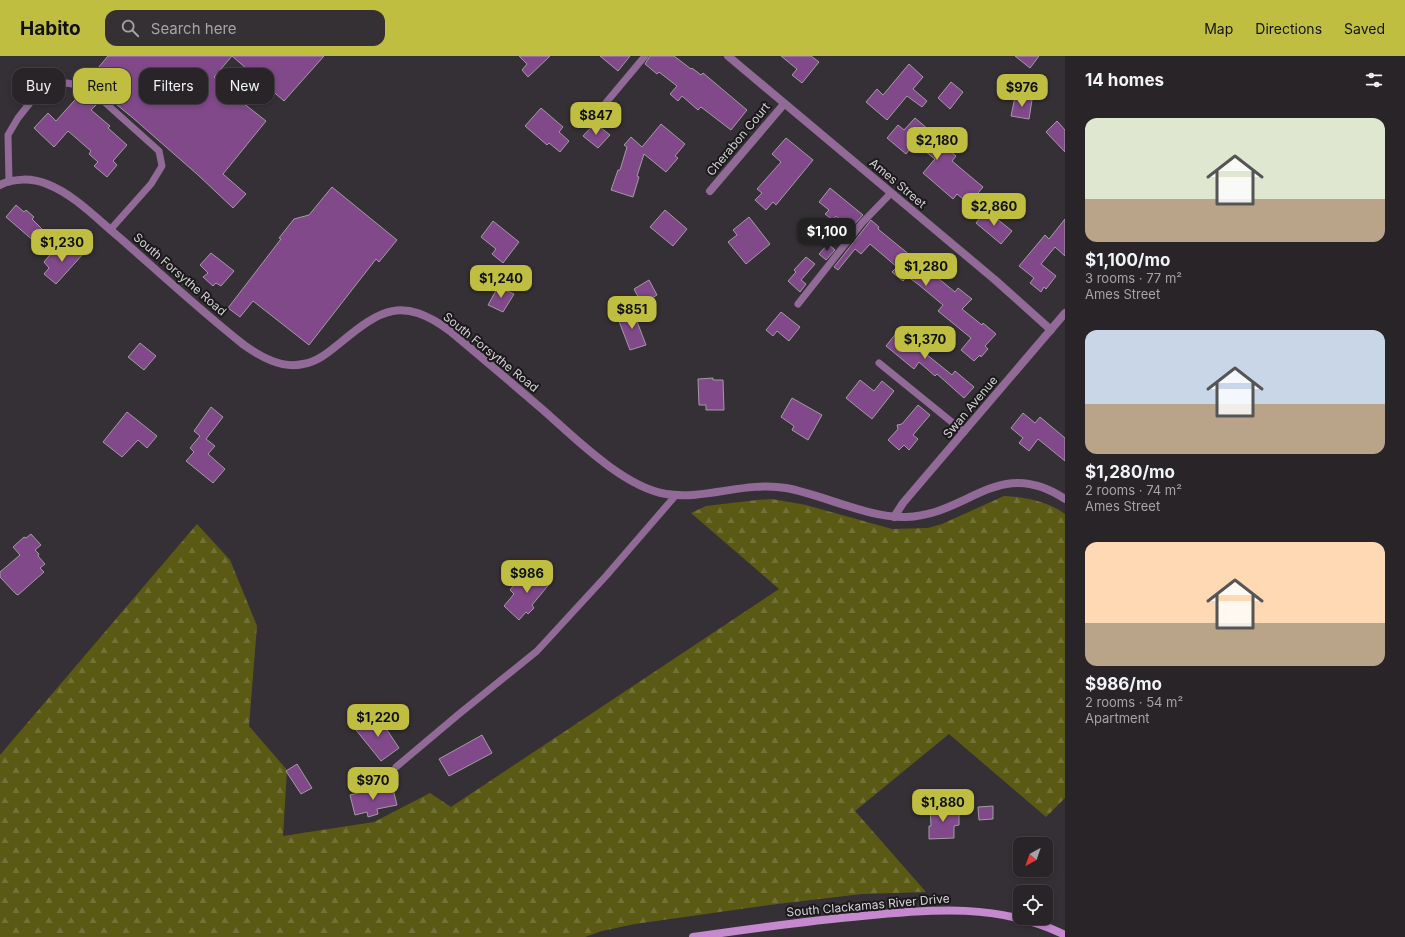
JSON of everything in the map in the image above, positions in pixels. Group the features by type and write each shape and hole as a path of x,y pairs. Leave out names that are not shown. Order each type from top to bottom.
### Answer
{"main road":[{"name":"South Clackamas River Drive","path":"693,937 833,918 911,911 953,910 1002,914 1042,925 1065,935"}],"street":[{"name":"Ames Street","path":"728,56 994,279 1051,330"},
{"name":"Cherabon Court","path":"710,191 784,104"},
{"name":"South Forsythe Road","path":"0,185 9,182 31,180 46,183 54,187 80,204 236,339 259,355 275,362 297,365 315,361 366,322 385,313 410,311 425,316 450,331 585,446 619,473 655,492 676,495 696,495 746,487 785,488 894,517 927,514 951,506 996,486 1010,483 1026,483 1047,488 1065,499"},
{"name":"Swan Avenue","path":"894,517 904,503 1065,313"}],"lane":[{"path":"589,123 645,56"},
{"path":"9,182 8,135 18,118 41,89 67,83 91,90 159,151 162,166 151,184 110,230"},
{"path":"798,304 862,223 891,193"},
{"path":"880,363 964,432"},
{"path":"396,767 548,641 676,495"}],"green space":[{"path":"1004,496 1036,500 1065,514 1065,798 1046,817 949,734 855,811 926,892 862,894 769,905 635,924 602,931 585,937 0,937 0,755 197,524 230,560 257,626 249,726 287,770 283,836 374,822 430,793 451,807 779,589 691,513 706,506 772,499 806,505 892,529 928,528 942,524"}],"building":[{"path":"108,56 232,56 222,68 216,68 216,75 214,77 216,79 216,104 244,104 266,121 223,174 246,194 233,208 198,175 116,104 131,104 131,68 98,68"},
{"path":"232,56 324,56 284,101 274,92 274,68 246,68"},
{"path":"519,56 550,56 528,77 522,70 527,64"},
{"path":"600,56 630,56 618,71"},
{"path":"650,56 674,56 701,75 703,73 747,110 731,130 701,107 698,110 682,96 678,101 670,94 677,86 659,72 657,74 645,64"},
{"path":"781,56 811,56 819,62 802,83 792,75 797,69"},
{"path":"1015,56 1039,56 1030,68"},
{"path":"909,64 923,77 913,89 927,101 922,107 907,96 887,120 866,102 877,89 883,95"},
{"path":"951,82 963,92 950,109 938,98"},
{"path":"1015,97 1032,100 1029,119 1011,116"},
{"path":"73,102 73,104 97,104 91,110 110,126 108,128 127,145 113,161 117,165 107,177 94,166 98,162 89,154 91,151 68,131 54,147 34,128 48,113 56,121"},
{"path":"541,108 563,127 559,132 569,141 560,152 549,143 547,145 525,126"},
{"path":"915,118 928,129 926,131 956,156 952,161 983,187 969,204 957,194 953,199 923,173 935,159 915,143 906,154 887,138 898,125 904,130"},
{"path":"1057,121 1065,130 1065,152 1046,132"},
{"path":"595,123 610,135 598,148 583,136"},
{"path":"661,124 685,144 675,156 678,158 666,172 644,154 637,176 639,177 633,197 611,190 618,170 620,170 627,147 624,145 631,137 642,147"},
{"path":"786,138 813,160 776,205 773,202 766,210 755,200 762,193 757,189 781,162 772,154"},
{"path":"332,187 397,240 379,262 376,259 309,345 253,301 240,317 228,308 281,239 279,238 294,219 309,215"},
{"path":"830,188 863,215 851,228 836,216 833,220 825,214 829,210 819,202"},
{"path":"16,205 24,212 26,210 34,217 32,219 44,231 35,242 6,217"},
{"path":"665,210 687,229 673,246 650,227"},
{"path":"986,210 1012,231 1001,244 976,223"},
{"path":"749,217 770,244 746,264 728,242 737,235 733,230"},
{"path":"1065,219 1065,256 1055,247 1041,264 1056,276 1046,289 1044,287 1041,292 1030,283 1034,278 1019,266 1045,235 1049,239"},
{"path":"871,220 879,227 878,229 955,292 958,288 972,299 962,309 996,334 985,346 988,349 981,357 980,355 974,361 961,350 971,338 938,311 943,305 907,276 903,281 892,272 897,267 870,244 861,254 855,249 838,270 834,267"},
{"path":"493,221 519,242 503,263 492,254 496,249 481,237"},
{"path":"70,243 83,254 56,284 44,274 49,268 44,262 54,250 60,254"},
{"path":"828,244 835,250 826,260 819,254"},
{"path":"211,253 234,271 221,286 216,283 213,286 203,277 208,273 200,265"},
{"path":"806,257 815,264 801,280 806,284 800,292 788,281 796,272 794,270"},
{"path":"649,280 657,295 642,304 634,289"},
{"path":"498,287 514,294 503,312 488,305"},
{"path":"633,311 646,345 630,350 617,316"},
{"path":"781,312 800,327 789,341 777,331 773,336 766,330"},
{"path":"902,326 930,349 926,354 952,375 955,371 974,387 964,398 937,374 935,376 919,362 914,369 886,346"},
{"path":"140,343 156,356 144,370 128,357"},
{"path":"713,378 713,380 723,380 724,410 706,410 706,405 699,405 698,379"},
{"path":"860,380 874,391 882,381 894,391 872,419 846,398"},
{"path":"792,398 822,415 808,440 792,430 794,426 781,417"},
{"path":"918,405 930,415 913,435 918,439 909,450 904,445 899,450 888,440 898,429 897,425 902,424"},
{"path":"211,407 223,417 206,439 215,446 208,454 225,469 213,483 186,461 194,452 190,448 200,436 194,431"},
{"path":"127,412 157,436 147,448 138,440 122,457 103,442"},
{"path":"1023,413 1035,423 1040,417 1065,438 1065,461 1038,439 1029,451 1019,443 1023,438 1011,428"},
{"path":"31,534 41,545 35,550 45,564 40,568 44,572 18,595 0,577 0,572 20,555 13,547 24,537 26,538"},
{"path":"536,569 551,582 532,605 534,608 528,614 526,612 519,620 504,606 514,594 510,590 517,581 522,585"},
{"path":"377,715 399,748 381,761 356,730"},
{"path":"482,735 492,753 449,776 439,759"},
{"path":"297,764 312,788 301,794 286,771"},
{"path":"392,785 397,805 377,809 378,814 368,817 367,812 355,815 350,795"},
{"path":"952,806 953,813 959,813 959,825 954,826 954,838 929,839 929,826 931,826 930,807"},
{"path":"993,806 993,819 979,820 978,807"}]}
